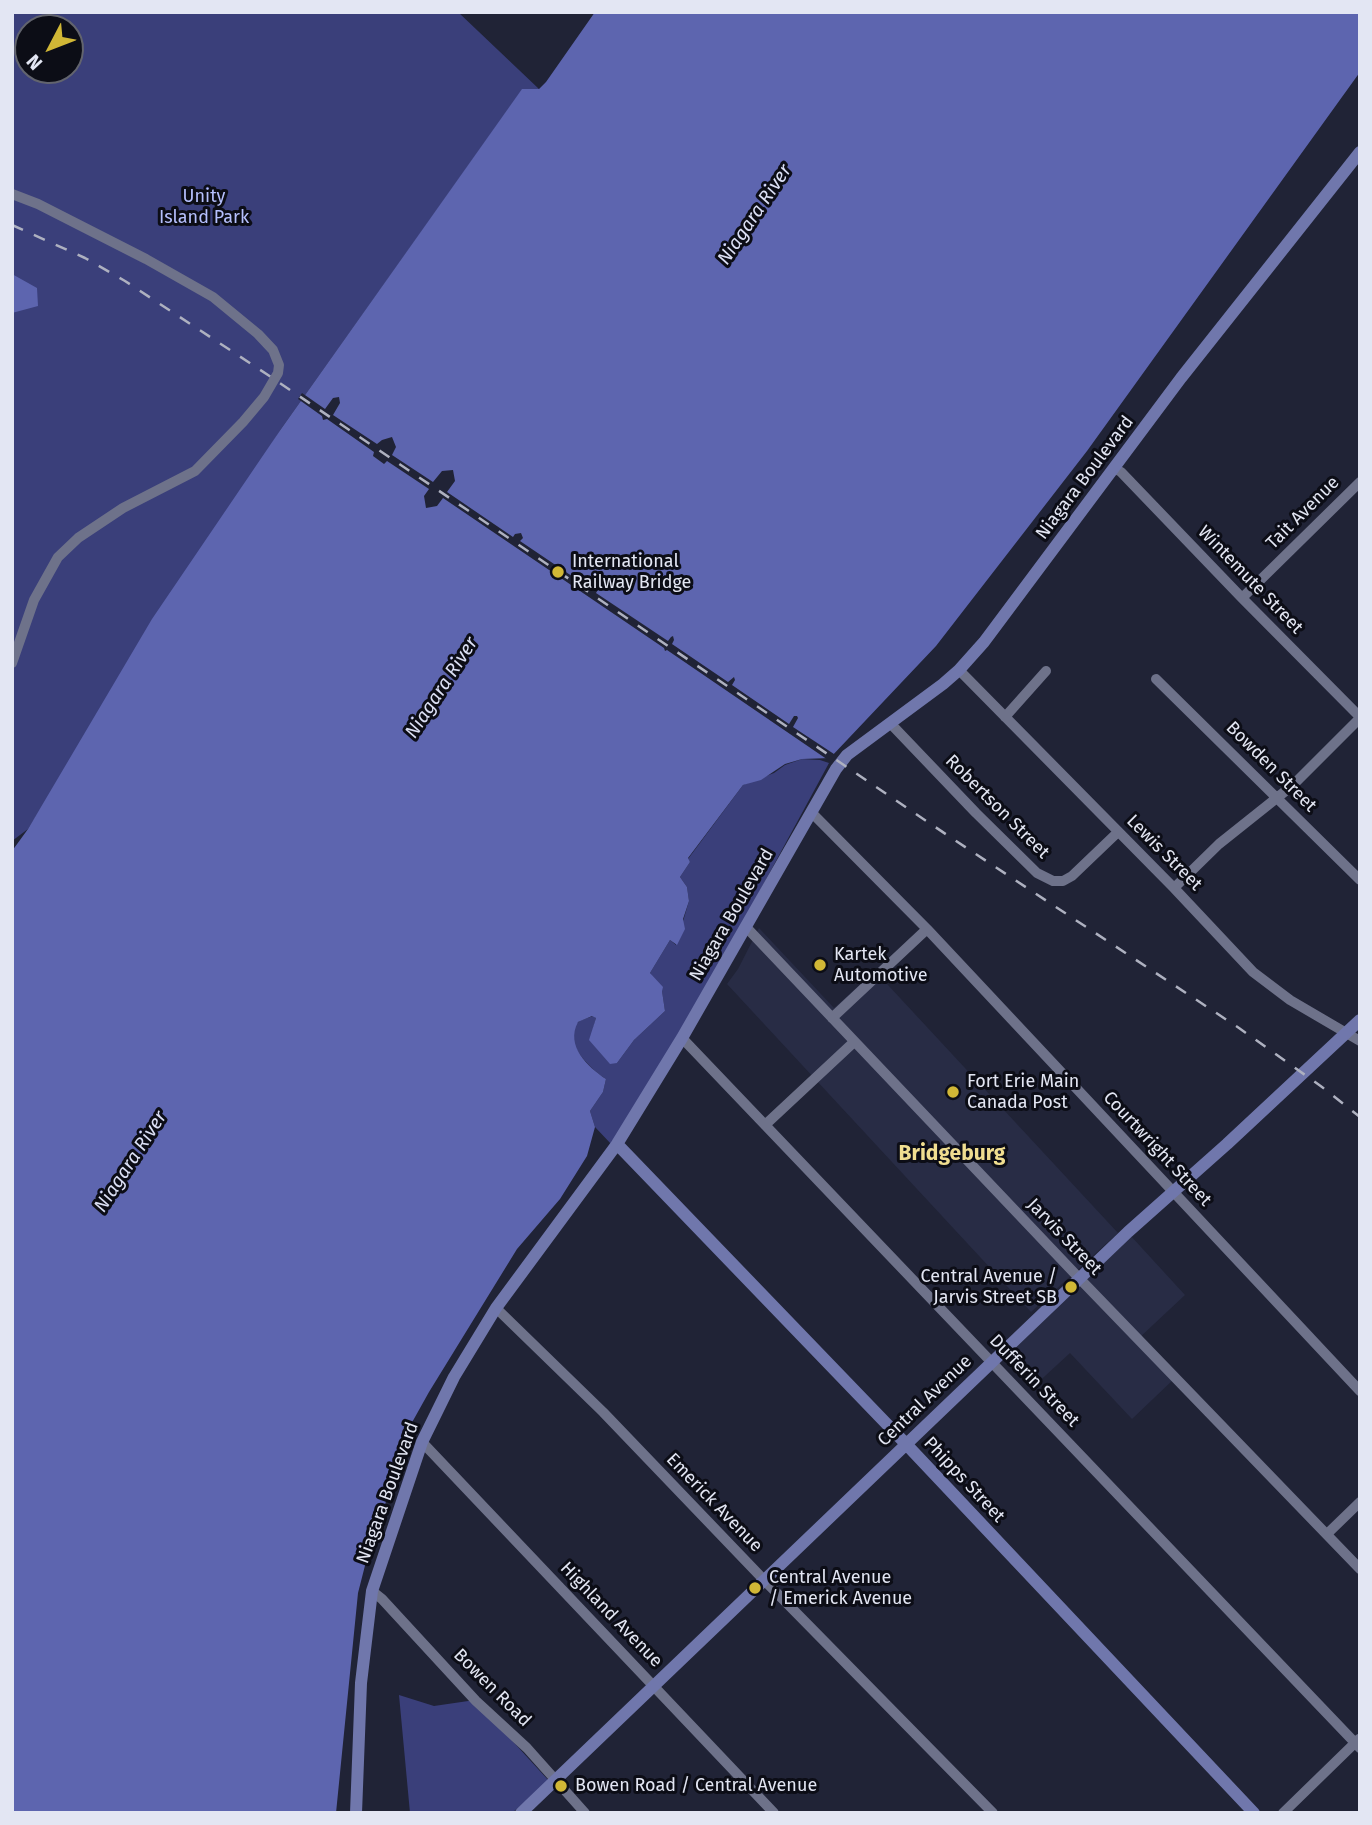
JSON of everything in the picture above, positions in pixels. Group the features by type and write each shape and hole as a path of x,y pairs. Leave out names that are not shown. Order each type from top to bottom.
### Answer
{"main road":[{"name":"Niagara Boulevard","path":"356,1813 361,1683 372,1591 422,1442 454,1377 496,1308 617,1144 682,1038 836,769 847,755 959,670 984,642 1220,327 1360,152"},
{"name":"Central Avenue","path":"521,1813 1079,1278 1358,1022"},
{"name":"Phipps Street","path":"617,1144 906,1444 1254,1813"}],"street":[{"path":"12,194 38,204 146,259 213,297 258,334 273,350 279,365 278,373 264,397 195,471 123,508 78,538 58,557 34,600 12,663"},
{"name":"Wintemute Street","path":"1114,468 1121,472 1360,718"},
{"name":"Tait Avenue","path":"1242,598 1360,482"},
{"name":"Lewis Street","path":"959,670 1254,972 1290,1000 1360,1041"},
{"path":"1005,717 1046,671"},
{"name":"Bowden Street","path":"1157,680 1360,880"},
{"path":"1174,888 1219,844 1278,798 1360,718"},
{"name":"Robertson Street","path":"890,723 1037,873 1054,881 1063,881 1072,876 1118,832"},
{"name":"Courtwright Street","path":"811,812 927,929 1360,1391"},
{"name":"Jarvis Street","path":"746,927 1360,1569"},
{"path":"832,1018 927,929"},
{"name":"Dufferin Street","path":"682,1038 1358,1743"},
{"path":"765,1125 855,1042"},
{"name":"Emerick Avenue","path":"496,1308 603,1412 993,1813"},
{"name":"Highland Avenue","path":"422,1442 774,1813"},
{"path":"1327,1534 1360,1502"},
{"name":"Bowen Road","path":"372,1591 476,1701 527,1748 585,1813"},
{"path":"1283,1813 1358,1743"}],"shaded area":[{"path":"759,928 834,1008 875,971 1118,1233 1031,1312 727,984 738,969"},
{"path":"1130,1235 1185,1295 1138,1339 1175,1378 1132,1419 1070,1353 1032,1388 1002,1356"}],"green space":[{"name":"Unity Island Park","path":"12,12 458,12 539,89 522,90 281,429 28,829 12,841"},
{"path":"802,759 829,763 697,1004 612,1145 595,1127 590,1111 603,1092 606,1079 580,1055 575,1047 573,1030 580,1021 593,1016 596,1018 593,1029 617,1063 634,1040 665,1011 662,991 650,973 670,940 676,945 689,901 687,887 680,877 690,862 688,859 743,785"},
{"path":"399,1695 434,1706 475,1700 549,1781 512,1813 410,1813"}],"water":[{"name":"Niagara River","path":"595,12 1360,12 1360,72 1087,451 936,646 830,758 802,759 785,764 761,780 743,785 688,858 690,862 680,877 687,887 689,901 683,919 685,929 677,945 670,940 650,973 663,987 665,1011 634,1040 617,1063 610,1064 589,1040 596,1018 592,1016 578,1022 574,1039 576,1047 586,1062 606,1079 603,1092 590,1111 595,1127 587,1156 560,1199 517,1249 405,1435 393,1468 397,1472 371,1542 358,1593 336,1813 12,1813 12,851 28,829 152,619 281,429 522,89 539,89 546,82"},
{"path":"12,274 37,288 38,306 12,313"}],"pier":[{"name":"International Railway Bridge","path":"302,393 325,409 333,398 339,397 340,403 333,415 377,444 392,437 396,447 392,455 433,482 442,471 453,470 455,481 447,492 513,537 521,533 523,538 520,541 591,589 598,584 596,593 668,641 673,636 672,644 728,682 734,677 732,685 789,724 794,716 797,716 793,727 837,756 831,762 443,498 437,506 426,508 424,496 429,489 387,461 384,464 373,456 374,452 327,419 323,420 322,416 298,399"}],"railway":[{"path":"12,225 85,258 125,281 268,375 950,837 1239,1028 1360,1117"}],"place":[{"name":"International Railway Bridge","path":"558,572"},
{"name":"Kartek Automotive","path":"820,965"},
{"name":"Fort Erie Main Canada Post","path":"953,1092"},
{"name":"Central Avenue / Jarvis Street SB","path":"1071,1287"},
{"name":"Central Avenue / Emerick Avenue","path":"755,1588"},
{"name":"Bowen Road / Central Avenue","path":"561,1786"}],"district":[{"name":"Bridgeburg","path":"952,1154"}]}
